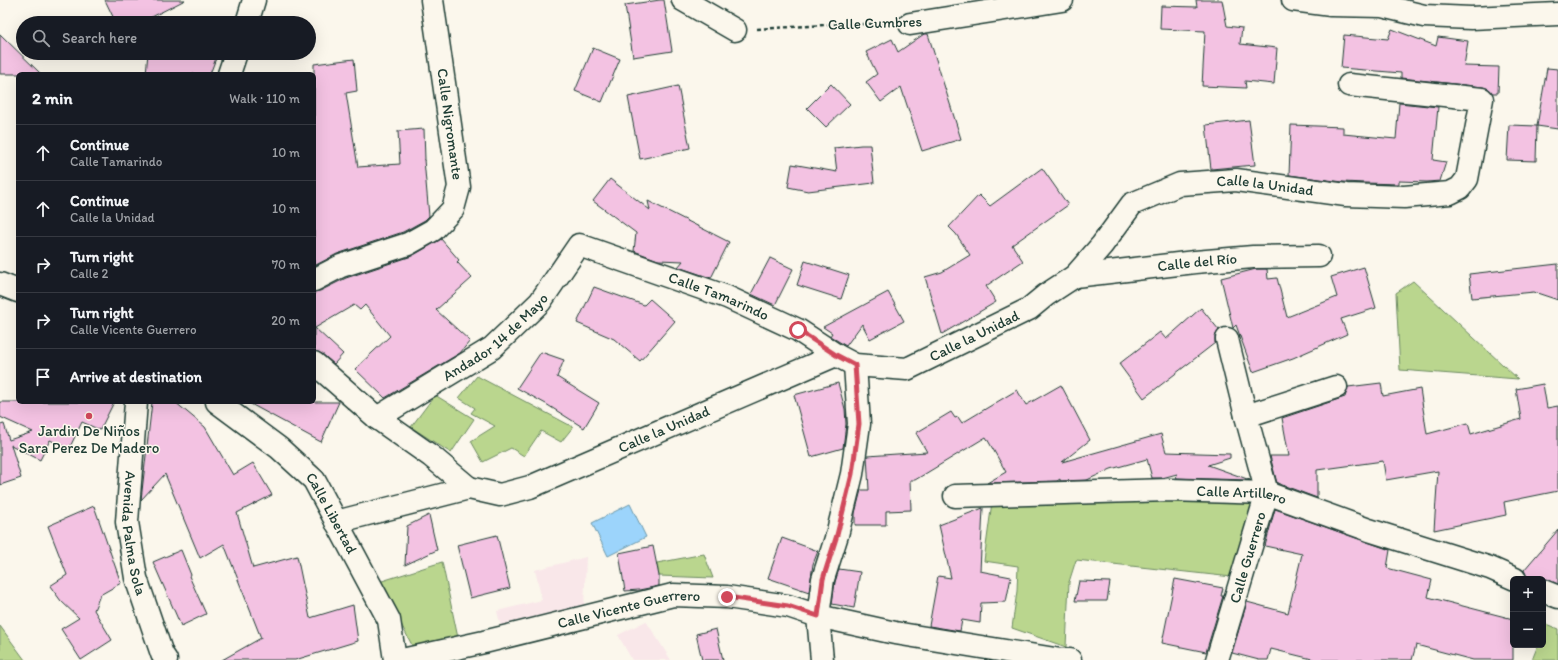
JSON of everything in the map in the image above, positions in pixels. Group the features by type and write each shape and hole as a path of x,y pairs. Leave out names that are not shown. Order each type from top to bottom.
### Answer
{"street":[{"path":"248,16 254,0"},
{"name":"Calle Nigromante","path":"316,279 341,266 408,244 433,230 453,209 459,187 432,0"},
{"path":"683,0 735,30"},
{"name":"Calle Cumbres","path":"910,24 1062,0"},
{"path":"1293,0 1331,4 1382,6 1424,16 1471,18 1558,14"},
{"path":"230,72 234,60"},
{"name":"Calle la Unidad","path":"336,522 469,488 500,495 530,487 845,360 907,369 1029,309 1046,295 1076,276 1102,245 1132,204 1180,184 1236,180 1346,195 1404,198 1450,193 1460,188 1468,179 1482,99 1349,85"},
{"name":"Andador 14 de Mayo","path":"377,418 492,348 540,302 579,245 596,250"},
{"name":"Calle Tamarindo","path":"596,250 727,297 798,330 845,360"},
{"name":"Calle del Río","path":"1076,276 1195,262 1253,257 1319,256"},
{"path":"0,284 16,290"},
{"name":"Calle Guerrero","path":"1217,660 1267,493 1227,339"},
{"path":"822,660 818,616 823,579 837,535 852,474 859,424 845,360"},
{"name":"Calle la Unidad","path":"316,365 377,418 431,456 469,488"},
{"path":"1246,416 1336,387"},
{"name":"Avenida Palma Sola","path":"136,404 127,522 136,578 162,654 166,660"},
{"name":"Calle Libertad","path":"221,404 279,448 314,480 389,620 395,660"},
{"name":"Calle Artillero","path":"955,496 1170,490 1267,493 1369,530 1490,568 1510,577"},
{"path":"1546,592 1558,597"},
{"name":"Calle Vicente Guerrero","path":"402,660 484,642 673,595 727,597 788,606 818,616 894,633 1070,660"}],"path":[{"name":"Calle Cumbres","path":"735,30 842,24 910,24"}],"shaded area":[{"path":"586,557 584,610 501,627 497,611 542,600 535,570"},
{"path":"646,621 671,660 632,660 618,635"}],"green space":[{"path":"1413,281 1518,379 1400,370 1396,293"},
{"path":"477,376 573,427 561,442 541,431 524,456 511,448 483,462 471,441 495,426 471,413 475,408 459,398"},
{"path":"435,395 474,419 451,453 411,427"},
{"path":"1256,501 1232,577 1076,560 1069,582 1066,647 1012,628 1017,591 1018,566 984,561 992,502"},
{"path":"704,554 713,578 659,576 657,563"},
{"path":"442,562 458,638 413,647 379,582"},
{"path":"1546,624 1558,629 1558,660 1532,660 1537,648 1546,648"},
{"path":"0,626 25,660 0,660"}],"water":[{"path":"630,504 646,537 608,556 592,523"}],"building":[{"path":"105,0 185,0 154,16 113,16"},
{"path":"664,0 672,51 633,57 625,5"},
{"path":"1196,0 1222,0 1227,26 1242,28 1240,44 1277,48 1274,84 1245,81 1246,88 1202,86 1205,31 1160,29 1161,6 1197,7"},
{"path":"1392,29 1436,46 1438,37 1468,41 1464,66 1499,67 1498,93 1492,93 1489,89 1483,87 1401,78 1401,73 1341,68 1344,35 1388,39"},
{"path":"0,34 16,50 16,60 27,60 39,72 0,74"},
{"path":"924,34 928,34 961,139 922,151 901,87 881,102 866,82 877,74 866,52 892,39 898,52"},
{"path":"593,48 620,59 602,102 575,91"},
{"path":"354,59 357,91 346,93 358,167 400,164 398,131 424,129 424,160 429,216 425,220 403,232 337,254 316,265 316,72 314,72 314,64"},
{"path":"147,60 215,60 211,72 146,72"},
{"path":"1547,68 1558,69 1558,129 1537,126"},
{"path":"831,84 850,104 826,127 807,108"},
{"path":"678,86 690,148 640,159 628,97"},
{"path":"1399,103 1438,107 1433,160 1446,162 1440,181 1399,181 1399,184 1365,183 1343,182 1289,175 1291,125 1343,127 1343,134 1396,139"},
{"path":"1249,120 1255,165 1211,169 1206,125"},
{"path":"1509,125 1537,126 1536,161 1507,160"},
{"path":"870,145 874,183 808,191 788,187 792,164 837,172 834,148"},
{"path":"1042,168 1068,205 1012,245 1023,261 986,286 996,302 942,334 925,277 942,272 970,255 956,234 949,227 979,195 990,206"},
{"path":"610,179 650,210 648,201 729,242 711,278 678,267 683,261 658,260 634,251 636,233 593,201"},
{"path":"441,239 459,260 457,262 472,278 436,310 470,341 460,353 385,398 355,369 390,336 365,305 360,310 354,305 316,327 316,292 346,278 412,256"},
{"path":"770,258 793,269 775,305 751,294"},
{"path":"805,261 849,275 841,299 797,285"},
{"path":"1558,264 1558,300 1534,292 1472,298 1469,274"},
{"path":"1364,267 1376,308 1341,319 1347,334 1293,358 1253,372 1236,325 1233,328 1221,278 1256,269 1267,269 1268,279 1277,278 1287,317 1337,297 1331,277"},
{"path":"594,287 644,305 650,299 675,321 640,361 614,339 577,323"},
{"path":"888,292 904,321 870,339 862,324 846,346 830,336 832,333 823,327"},
{"path":"1201,308 1219,330 1215,336 1215,343 1144,398 1119,364 1160,332 1166,339"},
{"path":"316,329 343,354 334,364 322,354 316,352"},
{"path":"541,352 564,360 557,377 599,403 584,428 517,388"},
{"path":"838,383 845,409 846,424 843,448 811,457 794,395"},
{"path":"1381,383 1383,396 1420,389 1427,434 1468,423 1471,434 1521,419 1516,389 1543,384 1547,408 1558,406 1558,491 1504,502 1506,515 1434,530 1438,471 1386,480 1383,461 1317,470 1317,498 1277,483 1270,456 1289,456 1282,418 1345,397 1348,387"},
{"path":"1061,385 1090,440 1062,462 1161,434 1166,452 1230,454 1230,458 1208,465 1250,480 1176,478 1177,474 1162,478 1152,478 1147,459 1111,469 1087,480 1060,481 1060,479 1057,481 987,483 1006,472 986,437 915,480 910,480 911,510 886,511 886,525 855,525 855,513 861,490 869,490 867,456 927,452 916,433 951,412 955,418 958,417 962,423 1017,390 1026,405"},
{"path":"0,402 16,402 16,404 113,404 100,430 82,422 69,449 50,440 40,460 11,445 21,478 0,485 0,425 4,424 9,440 33,432 0,417"},
{"path":"316,402 339,402 321,442 251,404 316,404"},
{"path":"152,404 177,404 205,427 233,475 253,463 272,495 237,513 253,568 297,556 310,618 353,605 358,641 295,660 222,660 261,638 224,544 200,558 165,474 141,500"},
{"path":"94,506 121,583 100,595 94,610 112,640 81,660 61,629 79,618 61,601 50,586 67,575 48,526"},
{"path":"983,508 980,571 1011,577 1006,602 981,603 980,623 962,620 960,631 929,626 938,576 951,578 939,525"},
{"path":"1275,509 1390,550 1387,568 1432,580 1428,597 1510,618 1510,648 1513,648 1513,660 1473,660 1416,645 1412,660 1316,660 1271,649 1268,660 1259,660 1232,653 1247,602 1288,613 1302,554 1265,546"},
{"path":"429,515 437,550 405,565 407,526"},
{"path":"1558,530 1558,584 1546,579 1546,576 1526,576 1524,570"},
{"path":"497,535 510,588 470,598 457,545"},
{"path":"782,538 818,551 813,564 809,592 768,578"},
{"path":"653,546 659,576 659,586 625,591 619,553"},
{"path":"181,550 191,575 189,576 206,614 181,626 153,562"},
{"path":"839,569 860,572 854,608 832,604 835,582"},
{"path":"1175,579 1223,588 1221,596 1223,596 1206,652 1162,643"},
{"path":"1079,581 1110,582 1107,601 1075,601"},
{"path":"716,629 723,660 702,660 696,634"}],"place":[{"name":"Jardin De Niños Sara Perez De Madero","path":"89,416"}],"route":[{"path":"727,597 788,606 818,616 823,579 837,535 852,474 859,424 855,365 836,355 798,330"}]}
